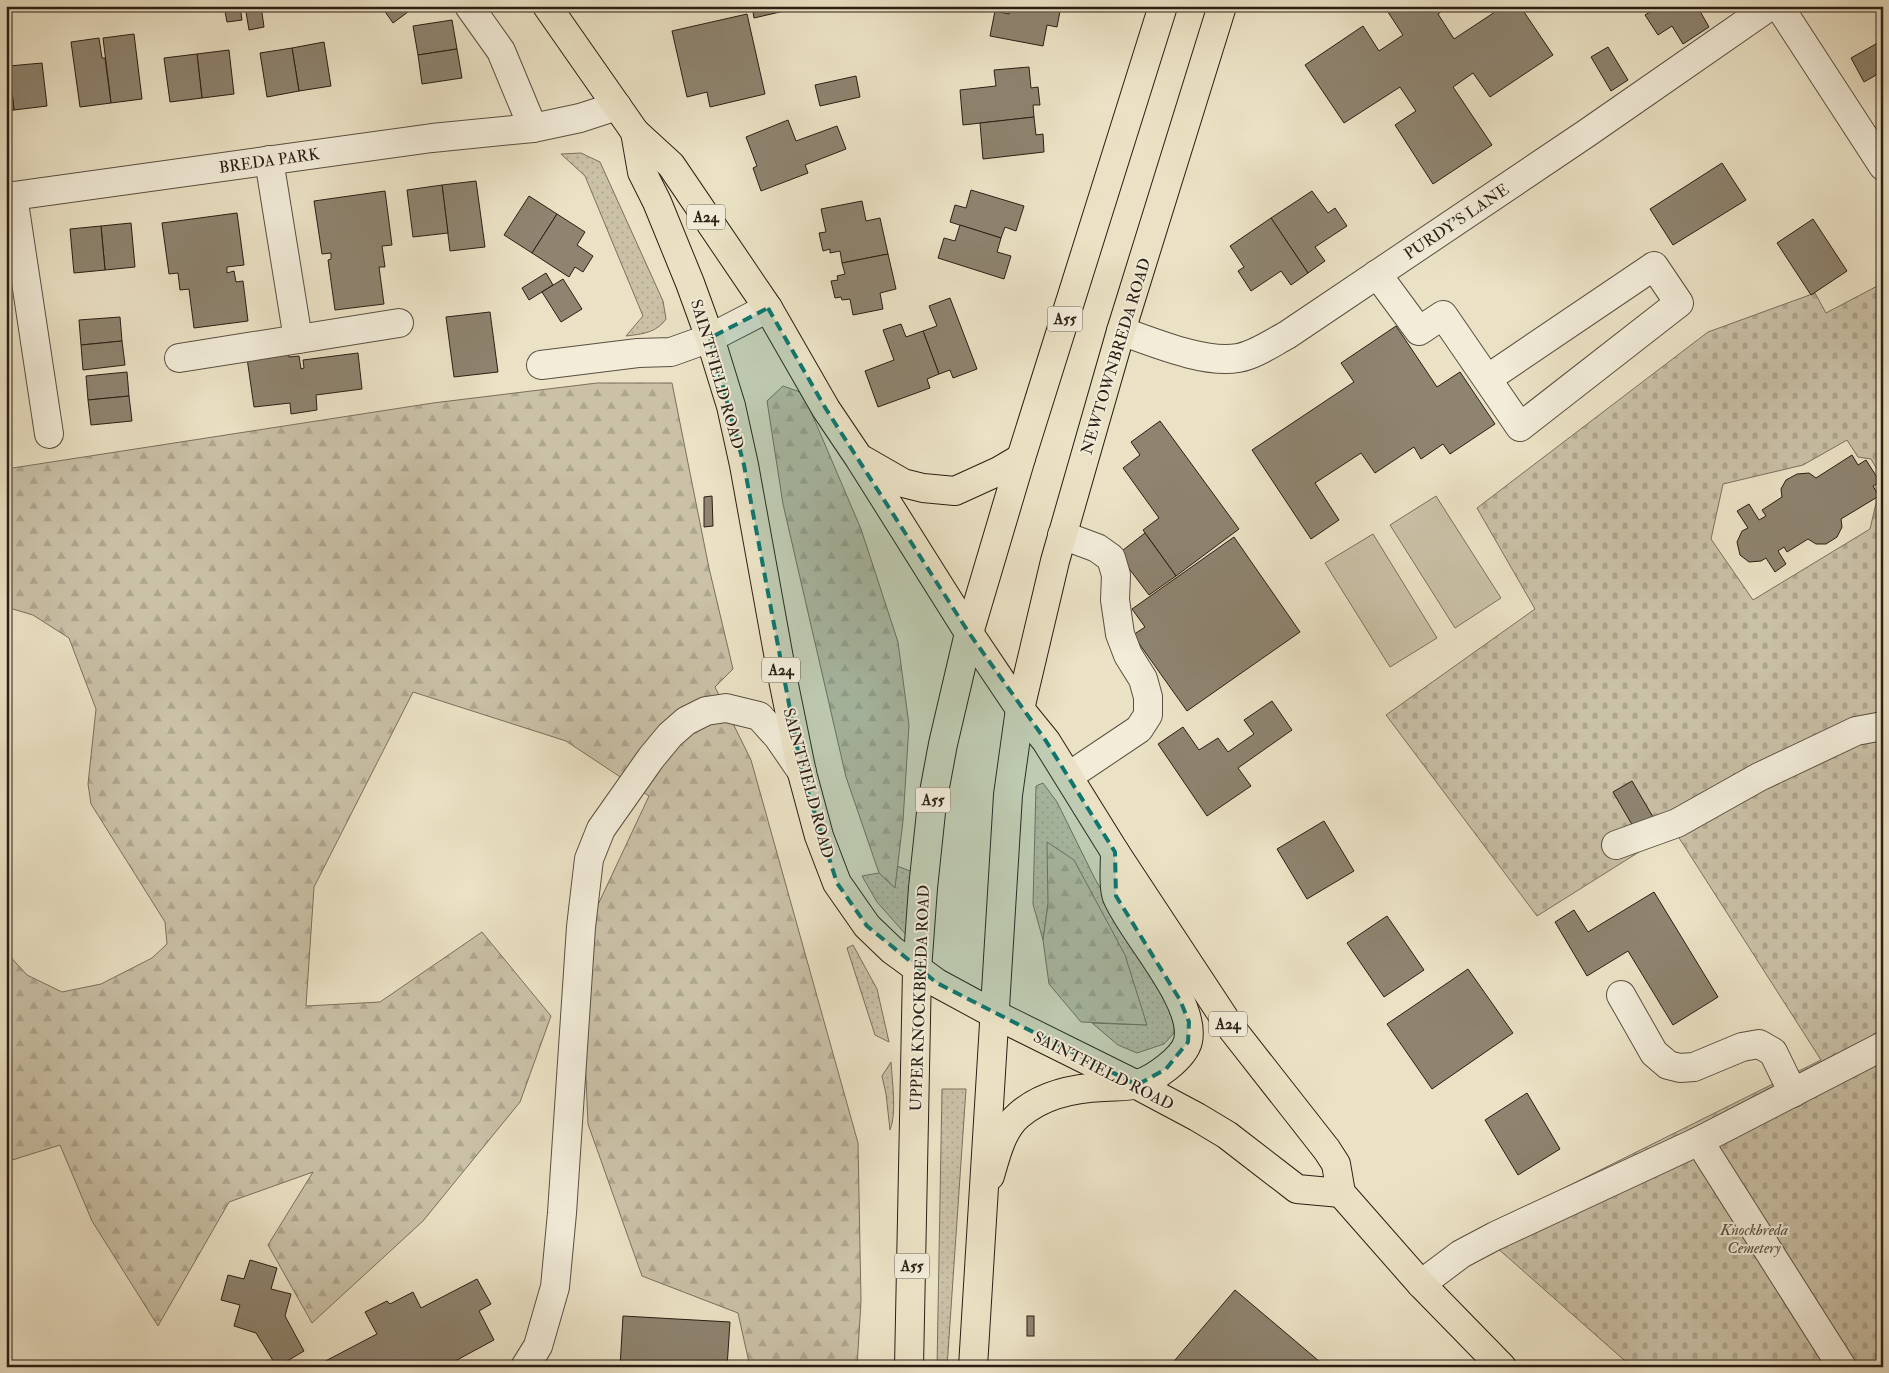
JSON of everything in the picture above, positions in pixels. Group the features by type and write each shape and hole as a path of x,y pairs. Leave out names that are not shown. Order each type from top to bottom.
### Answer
{"main road":[{"name":"SAINTFIELD ROAD","path":"547,6 636,132 671,165 768,308 826,409 969,633 1020,709 1046,741 1115,852 1233,1031 1327,1150 1336,1164 1341,1194 1297,1189 1227,1135 1137,1085 996,1015 937,983 892,950 868,926 836,883 819,836 802,773 742,457 730,406 710,338 690,283 658,202 642,172 636,132"},
{"name":"A55","path":"969,633 1021,458 1162,6"},
{"name":"NEWTOWNBREDA ROAD","path":"1020,709 1062,535 1121,331 1222,6"},
{"path":"859,458 903,483 924,488 955,491 999,471 1021,458"},
{"name":"UPPER KNOCKBREDA ROAD","path":"909,1367 917,970 923,888 932,802 943,744 969,633"},
{"path":"973,1367 1008,795 1020,709"},
{"name":"A24","path":"1115,852 1116,896 1180,1000 1189,1022 1188,1042 1179,1057 1166,1069 1137,1085"},
{"path":"984,1195 1000,1142 1018,1116 1038,1102 1056,1095 1086,1088 1137,1085"},
{"path":"1341,1194 1421,1284 1502,1367"}],"street":[{"path":"469,6 501,51 532,128"},
{"name":"PURDY'S LANE","path":"1121,331 1184,352 1216,358 1238,358 1258,351 1287,335 1587,133 1770,6"},
{"path":"1779,6 1883,166"},
{"name":"BREDA PARK","path":"10,197 432,138 532,128 580,118 617,106"},
{"path":"269,160 298,339"},
{"path":"10,197 49,434"},
{"path":"1377,274 1419,331 1443,314 1487,379 1520,427 1679,303 1654,266 1487,379"},
{"path":"541,365 638,353 671,352 710,338 768,308"},
{"path":"179,358 398,323"},
{"path":"1062,535 1097,548 1111,558 1116,575 1115,600 1120,634 1128,655 1143,679 1148,697 1148,715 1139,729 1069,776"},
{"path":"525,1367 538,1346 555,1287 581,927 589,859 602,829 651,758 670,735 686,721 706,711 726,708 759,716 778,737 802,773"},
{"path":"1616,845 1677,823 1759,777 1856,732 1883,726"},
{"path":"1621,996 1654,1053 1668,1065 1680,1068 1694,1067 1742,1047 1759,1044 1773,1052 1793,1093"},
{"path":"1421,1284 1461,1254 1495,1236 1699,1141 1883,1046"},
{"path":"1699,1141 1842,1367"}],"highlighted area":[{"path":"768,308 826,409 969,633 1046,741 1115,852 1116,896 1180,1000 1189,1022 1188,1042 1166,1069 1137,1085 937,983 867,926 837,883 802,773 744,465 710,338"}],"green space":[{"path":"581,153 600,162 663,301 666,319 658,327 648,332 626,336 643,316 585,176 561,154"},
{"name":"Knockbreda Cemetery","path":"1883,283 1883,1367 1632,1367 1478,1231 1821,1060 1674,830 1537,916 1386,715 1535,609 1477,508 1708,332 1815,293 1826,313","holes":["1847,440 1858,457 1871,459 1882,478 1870,529 1753,600 1711,539 1723,484 1803,465"]},
{"path":"597,383 672,383 709,568 733,669 715,687 751,760 858,1143 861,1301 857,1367 750,1367 738,1313 642,1276 588,1124 580,943 649,796 566,741 413,692 314,887 306,1006 380,1002 482,932 551,1016 520,1102 423,1221 312,1323 268,1245 313,1172 229,1202 158,1326 92,1221 60,1145 6,1162 6,952 27,975 62,992 101,984 152,958 167,944 165,922 91,804 88,784 96,709 69,638 33,615 6,607 6,469 433,403"},
{"path":"783,386 803,393 861,529 898,642 909,725 903,821 895,888 879,873 846,777 783,504 767,401"},
{"path":"1436,496 1501,598 1455,628 1390,525"},
{"path":"1373,534 1437,638 1390,667 1325,563"},
{"path":"1043,783 1057,802 1095,879 1169,1001 1174,1016 1174,1033 1164,1044 1137,1053 1118,1045 1092,1023 1147,1025 1048,904 1043,940 1033,904 1036,786"},
{"path":"1047,842 1074,860 1125,955 1147,1025 1081,1022 1049,984 1043,940 1048,904"},
{"path":"897,866 913,872 908,937 877,902 862,876 879,873 894,887"},
{"path":"853,945 877,989 889,1042 875,1035 847,948"},
{"path":"891,1062 894,1106 890,1130 882,1076"},
{"path":"942,1089 966,1089 947,1367 937,1367"}],"building":[{"path":"224,6 240,6 242,20 227,22"},
{"path":"245,6 261,6 264,27 249,30"},
{"path":"381,6 416,6 393,23"},
{"path":"752,6 806,6 754,18"},
{"path":"1010,6 1061,6 1057,27 1047,25 1043,46 990,36 995,11 1009,14"},
{"path":"1384,6 1449,6 1438,14 1454,39 1504,6 1520,6 1553,55 1490,97 1473,73 1453,87 1492,145 1433,184 1395,125 1416,111 1400,87 1344,123 1305,65 1363,26 1379,51 1403,35"},
{"path":"1659,6 1697,6 1709,27 1683,44 1672,26 1658,35 1645,15"},
{"path":"747,14 765,94 710,107 707,92 687,97 672,31"},
{"path":"452,20 457,49 418,55 413,26"},
{"path":"134,34 142,99 111,103 103,38"},
{"path":"99,38 102,58 105,58 111,103 80,107 71,42"},
{"path":"1883,40 1883,71 1864,82 1851,58"},
{"path":"324,42 331,86 299,91 292,48"},
{"path":"1608,47 1628,80 1611,91 1591,57"},
{"path":"292,48 299,91 267,97 260,53"},
{"path":"457,49 462,78 422,84 418,55"},
{"path":"229,50 234,94 202,98 197,54"},
{"path":"197,54 202,98 170,102 164,58"},
{"path":"42,63 47,106 14,110 9,66"},
{"path":"9,66 14,110 6,111 6,67"},
{"path":"1029,67 1031,88 1038,87 1040,105 1033,105 1034,117 963,125 960,90 996,86 994,70"},
{"path":"856,76 860,97 820,106 815,85"},
{"path":"1034,117 1036,135 1043,134 1044,152 983,159 980,123"},
{"path":"788,120 796,141 837,126 846,149 805,165 808,173 761,191 753,168 757,166 746,137"},
{"path":"1722,163 1746,200 1673,245 1650,209"},
{"path":"476,181 485,247 450,251 442,185"},
{"path":"442,185 448,233 413,237 407,190"},
{"path":"971,190 1024,206 1016,231 1005,227 1001,238 950,222 955,205 966,208"},
{"path":"385,191 392,245 382,246 385,267 379,267 384,304 335,310 328,260 331,259 331,253 322,254 314,201"},
{"path":"1312,191 1328,213 1335,208 1347,226 1315,247 1325,261 1308,273 1271,218"},
{"path":"529,196 557,214 532,253 504,235"},
{"path":"862,201 866,221 880,218 888,254 842,263 840,251 830,253 830,249 823,251 819,233 826,232 821,209"},
{"path":"237,213 244,265 227,267 227,273 234,271 236,282 243,281 248,321 194,328 189,289 180,290 178,273 169,274 162,223"},
{"path":"557,214 585,232 577,245 593,256 583,272 575,267 569,277 532,253"},
{"path":"1271,218 1308,273 1291,285 1281,271 1251,291 1238,271 1244,267 1230,246"},
{"path":"1813,219 1847,271 1811,295 1777,243"},
{"path":"131,223 135,267 105,270 101,226"},
{"path":"960,225 1001,238 997,252 1011,256 1004,279 938,258 944,238 955,241"},
{"path":"101,226 105,270 74,273 70,229"},
{"path":"888,254 896,289 880,293 883,309 853,315 850,299 842,300 841,297 835,298 831,281 838,280 837,276 845,274 842,263"},
{"path":"546,273 553,285 529,300 522,288"},
{"path":"563,279 582,309 561,322 542,292"},
{"path":"950,298 977,369 953,378 950,370 939,374 923,331 937,326 929,306"},
{"path":"490,312 498,372 454,377 446,317"},
{"path":"120,317 122,341 81,345 79,320"},
{"path":"901,324 906,337 923,331 939,374 927,379 930,388 878,407 865,371 894,360 883,330"},
{"path":"1396,326 1437,387 1460,372 1495,424 1450,454 1443,444 1421,459 1414,447 1375,473 1361,453 1315,483 1339,520 1311,539 1252,450 1354,382 1341,363"},
{"path":"122,341 125,365 83,370 81,345"},
{"path":"289,352 289,357 299,356 301,369 304,368 303,360 358,353 362,389 316,395 317,410 291,414 290,403 254,407 247,358"},
{"path":"127,372 129,396 88,400 86,376"},
{"path":"129,396 132,421 91,425 88,400"},
{"path":"1160,421 1239,529 1176,576 1143,530 1159,518 1123,468 1140,455 1131,442"},
{"path":"1852,455 1858,465 1866,460 1880,482 1873,486 1879,496 1841,519 1842,527 1837,537 1826,544 1816,544 1808,539 1787,552 1784,547 1778,551 1786,564 1775,572 1766,558 1761,561 1749,562 1740,555 1737,542 1742,531 1748,528 1737,511 1749,504 1759,520 1766,516 1762,510 1782,497 1781,489 1786,480 1797,474 1809,473 1816,478"},
{"path":"712,496 713,526 704,527 704,497"},
{"path":"1145,533 1176,576 1149,595 1118,554"},
{"path":"1234,537 1300,632 1187,711 1133,635 1145,627 1132,609"},
{"path":"1272,701 1292,730 1238,768 1251,786 1207,816 1158,744 1183,727 1199,750 1218,738 1228,752 1254,734 1244,720"},
{"path":"1632,781 1653,817 1634,828 1613,792"},
{"path":"1324,821 1354,871 1307,899 1277,849"},
{"path":"1654,892 1718,997 1673,1025 1628,951 1587,976 1555,922 1574,910 1588,932"},
{"path":"1387,916 1424,970 1384,997 1347,943"},
{"path":"1468,969 1513,1033 1432,1089 1387,1024"},
{"path":"1527,1093 1560,1149 1518,1175 1485,1120"},
{"path":"250,1260 277,1268 271,1289 291,1294 285,1316 304,1351 277,1367 256,1333 234,1326 240,1305 221,1300 228,1275 244,1279"},
{"path":"477,1279 491,1304 479,1311 494,1340 444,1367 314,1367 377,1334 365,1312 387,1301 390,1304 413,1292 421,1308"},
{"path":"1235,1290 1326,1367 1169,1367"},
{"path":"623,1316 730,1322 727,1367 620,1367"},
{"path":"1027,1316 1034,1316 1034,1336 1027,1336"}]}
